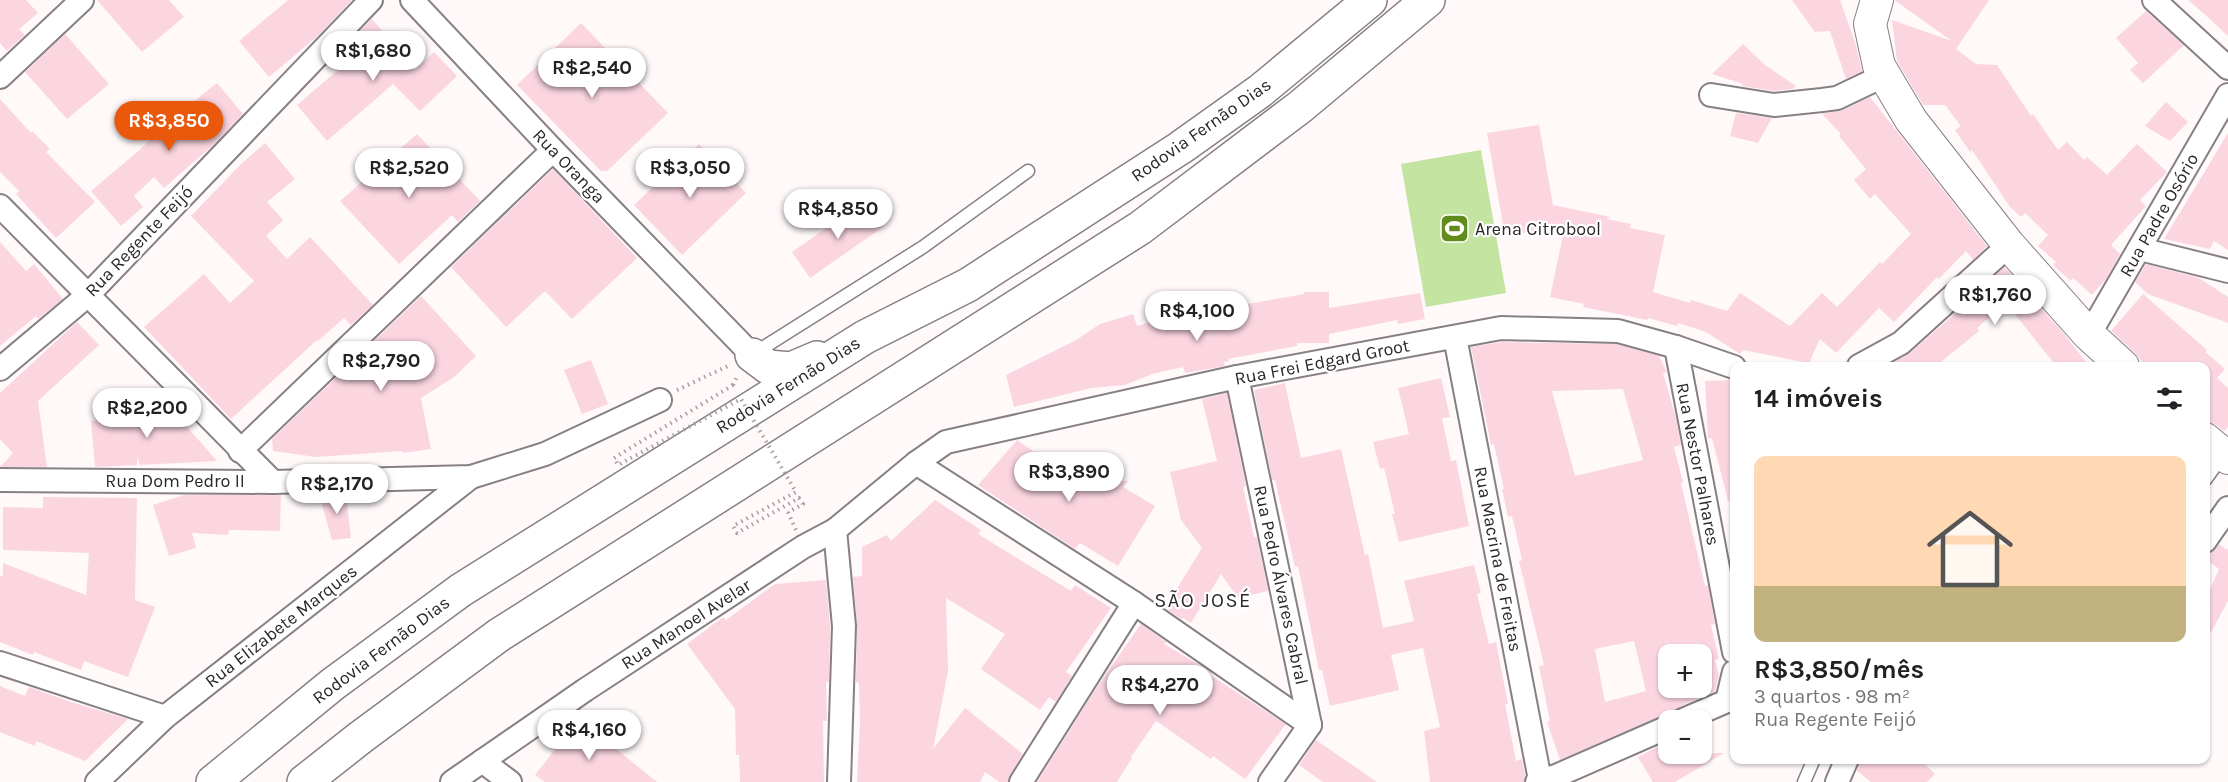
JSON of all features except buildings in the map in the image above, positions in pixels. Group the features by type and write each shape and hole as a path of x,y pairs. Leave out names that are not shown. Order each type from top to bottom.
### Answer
{"highway":[{"name":"Rodovia Fernão Dias","path":"213,782 333,684 461,590 865,337 968,285 1180,148 1260,91 1370,0"},
{"path":"304,782 361,737 499,636 1140,228 1300,107 1428,0"},
{"path":"752,355 768,367 791,369 865,337"}],"street":[{"path":"0,77 82,0"},
{"name":"Rua Regente Feijó","path":"0,369 88,295 371,0"},
{"name":"Rua Oranga","path":"412,0 553,150 752,355"},
{"path":"1877,0 1870,24 1880,66 1911,120 2008,245 2089,335 2119,362"},
{"path":"2154,0 2228,68"},
{"path":"1711,95 1774,105 1822,100 1837,98 1885,75"},
{"name":"Rua Padre Osório","path":"2089,335 2228,94"},
{"path":"240,451 553,150"},
{"path":"0,206 273,482"},
{"path":"1866,362 1901,343 2008,245"},
{"path":"2139,249 2228,271"},
{"name":"Rua Frei Edgard Groot","path":"916,462 946,442 1237,377 1501,328 1618,331 1676,347 1730,366"},
{"name":"Rua Macrina de Freitas","path":"1455,338 1538,781"},
{"name":"Rua Nestor Palhares","path":"1676,347 1730,631"},
{"name":"Rua Pedro Álvares Cabral","path":"1237,377 1310,725"},
{"name":"Rua Dom Pedro II","path":"0,480 273,482 471,477 545,454 660,400"},
{"path":"916,462 1134,603 1310,725 1270,782"},
{"name":"Rua Manoel Avelar","path":"452,782 585,690 803,547 835,530 916,462"},
{"name":"Rua Elizabete Marques","path":"97,782 165,717 471,477"},
{"path":"2210,534 2228,508"},
{"path":"835,530 844,626 839,782"},
{"path":"1021,782 1134,603"},
{"path":"0,663 165,717"},
{"path":"1706,710 1727,701 1730,689"},
{"path":"1538,781 1556,776 1658,731"},
{"path":"482,761 510,782"},
{"path":"1837,782 1845,764"}],"lane":[{"path":"752,355 923,247 1028,171"},
{"path":"1804,782 1812,764"}],"path":[{"path":"660,400 682,387 752,355"},
{"path":"733,385 614,458 618,465 741,399 796,492 734,525 737,533 799,498 803,504 788,512"}],"green space":[{"name":"Arena Citrobool","path":"1481,150 1506,293 1426,307 1401,164"}],"place":[{"name":"Arena Citrobool","path":"1454,229"}],"district":[{"name":"SÃO JOSÉ","path":"1203,600"}]}
